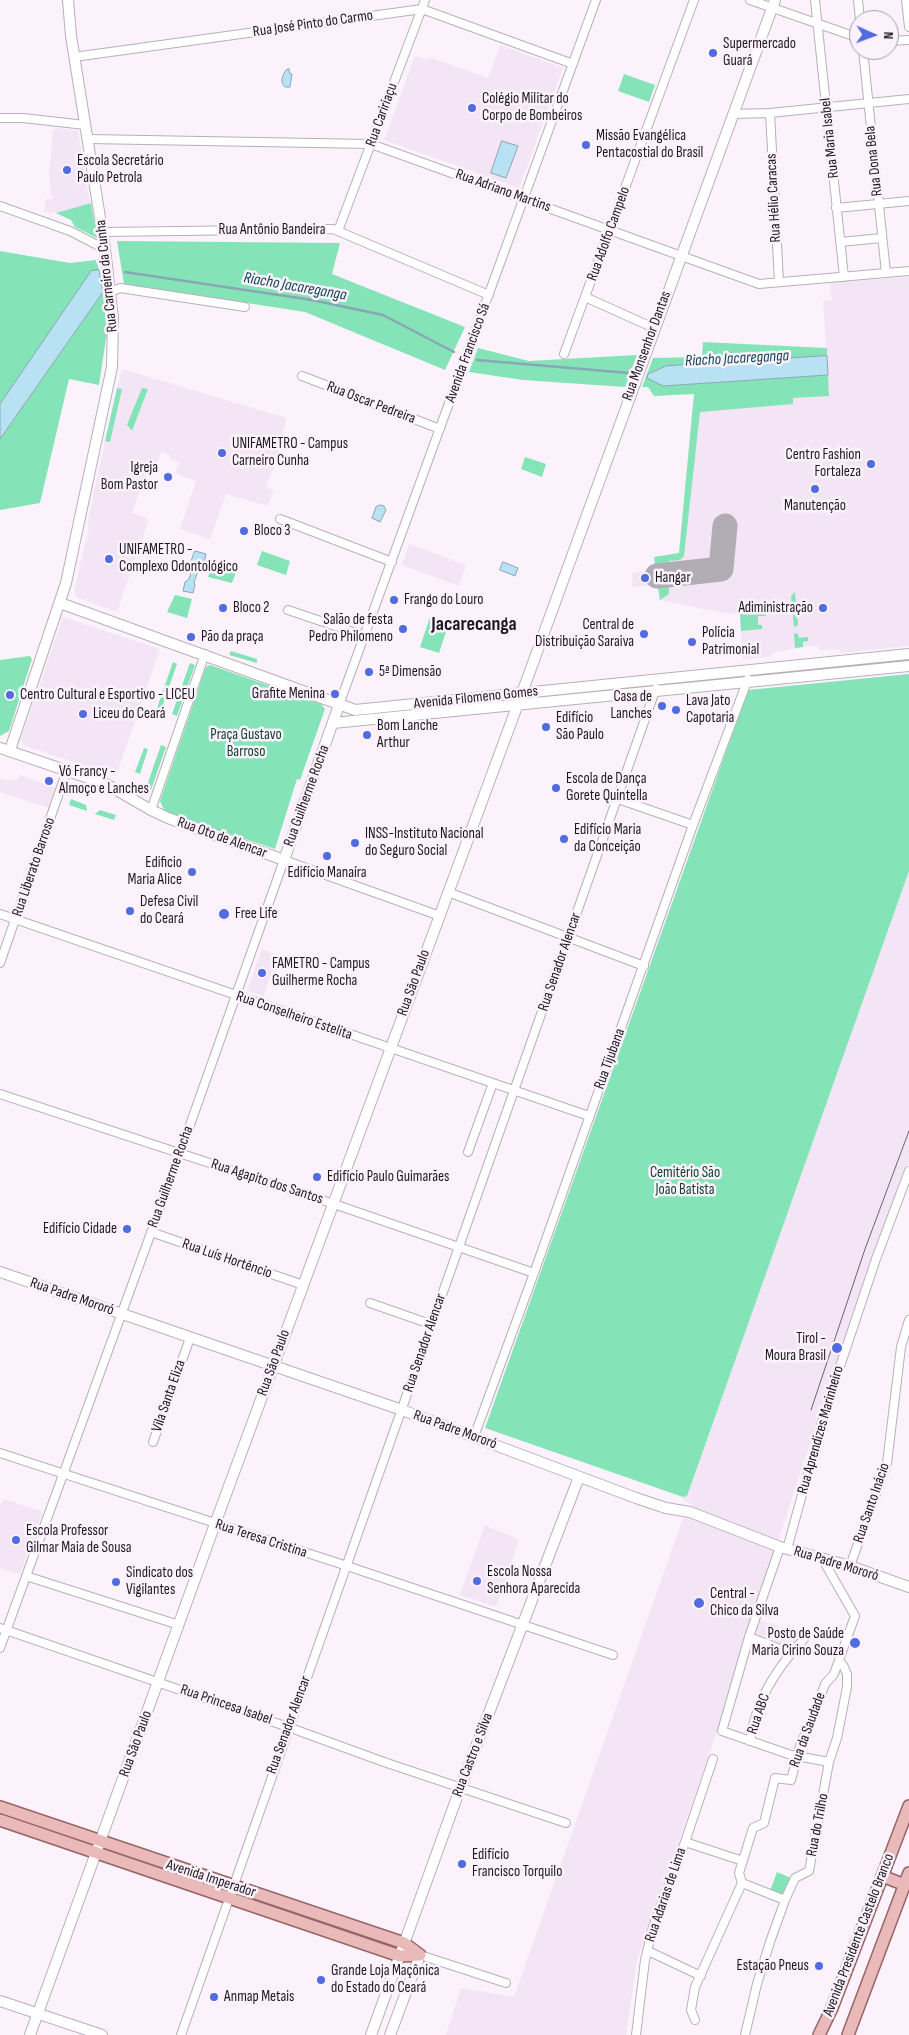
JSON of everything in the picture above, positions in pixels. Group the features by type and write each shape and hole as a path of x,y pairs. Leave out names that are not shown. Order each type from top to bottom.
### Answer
{"main road":[{"name":"Avenida Presidente Castelo Branco","path":"819,2035 832,2008 909,1806"},
{"name":"Avenida Imperador","path":"0,1807 228,1897 400,1956 420,1956"},
{"name":"Avenida Imperador","path":"0,1820 232,1886 404,1943 420,1956"},
{"name":"Avenida Presidente Castelo Branco","path":"848,2035 909,1874"},
{"path":"882,1876 905,1885"}],"street":[{"name":"Rua Carneiro da Cunha","path":"3,751 60,603 112,367 114,334 105,249 74,57 68,0"},
{"name":"Rua Caririaçu","path":"338,231 425,0"},
{"name":"Avenida Francisco Sá","path":"339,705 596,0"},
{"name":"Rua Adolfo Campelo","path":"564,354 694,0"},
{"path":"750,0 773,4 817,24 849,35"},
{"name":"Rua Maria Isabel","path":"815,0 844,277"},
{"path":"906,0 909,27"},
{"name":"Rua Monsenhor Dantas","path":"522,693 773,4"},
{"name":"Rua José Pinto do Carmo","path":"74,57 422,9 573,64"},
{"name":"Rua Dona Bela","path":"864,60 886,273"},
{"path":"732,114 770,113 909,99"},
{"name":"Rua Hélio Caracas","path":"770,113 779,282"},
{"path":"0,118 23,118 85,125"},
{"name":"Rua Adriano Martins","path":"88,139 371,144 758,284 909,271"},
{"path":"836,208 909,201"},
{"path":"0,206 70,231 105,249"},
{"name":"Rua Antônio Bandeira","path":"102,232 327,229 338,231 489,295"},
{"path":"840,242 882,238"},
{"path":"110,292 120,288 245,308"},
{"path":"585,297 654,328"},
{"name":"Rua Oscar Pedreira","path":"302,376 440,429"},
{"path":"280,519 392,562"},
{"name":"Avenida Filomeno Gomes","path":"60,603 355,710 909,654"},
{"path":"288,610 365,636"},
{"path":"151,810 205,654"},
{"name":"Avenida Filomeno Gomes","path":"333,723 909,666"},
{"name":"Rua Tijubana","path":"474,1437 693,825 751,670"},
{"name":"Rua Senador Alencar","path":"181,2035 288,1727 402,1410 430,1324 656,691 656,679"},
{"name":"Rua São Paulo","path":"30,2035 215,1524 522,693"},
{"name":"Rua Guilherme Rocha","path":"0,1648 3,1629 26,1576 180,1153 339,705"},
{"name":"Rua Oto de Alencar","path":"3,751 68,770 106,784 151,810 440,916"},
{"name":"Rua Liberato Barroso","path":"0,963 68,770"},
{"path":"618,799 693,825"},
{"path":"448,892 644,966"},
{"name":"Rua Conselheiro Estelita","path":"0,914 589,1116"},
{"path":"468,1152 493,1083"},
{"name":"Rua Agapito dos Santos","path":"0,1094 334,1204 534,1273"},
{"name":"Rua Aprendizes Marinheiro","path":"784,1548 826,1408 876,1259 909,1170"},
{"name":"Rua Luís Hortêncio","path":"151,1232 303,1285"},
{"name":"Rua Padre Mororó","path":"0,1272 402,1410 658,1506 690,1512 784,1548 850,1566 909,1587"},
{"path":"370,1303 430,1324"},
{"name":"Rua Santo Inácio","path":"850,1566 887,1463 901,1348 909,1320"},
{"name":"Vila Santa Eliza","path":"153,1442 190,1338"},
{"name":"Rua Teresa Cristina","path":"0,1453 346,1566 613,1656"},
{"name":"Rua Castro e Silva","path":"371,2035 461,1786 580,1477"},
{"path":"784,1548 749,1637 722,1731 791,1755 829,1762"},
{"name":"Rua da Saudade","path":"695,2020 691,2010 695,1987 742,1883 739,1873 753,1828 764,1823 775,1778 791,1780 801,1742 811,1723 825,1684 834,1674 855,1616 823,1560"},
{"path":"26,1576 179,1625"},
{"name":"Rua Princesa Isabel","path":"3,1629 384,1762 461,1786 566,1823"},
{"path":"749,1637 791,1653"},
{"name":"Rua ABC","path":"750,1741 755,1717 765,1693 791,1653 804,1638"},
{"name":"Rua do Trilho","path":"745,2035 757,1984 785,1900 795,1878 809,1872 829,1762 847,1686 847,1674 843,1665 839,1662"},
{"name":"Rua Adarias de Lima","path":"636,2035 653,1927 685,1842 713,1759"},
{"path":"685,1842 743,1861"},
{"path":"742,1883 785,1900"},
{"path":"648,1951 701,1976"},
{"path":"390,2035 420,1956"},
{"name":"Avenida Imperador","path":"420,1956 506,1983"},
{"path":"0,2001 102,2035"}],"shaded area":[{"name":"Colégio Militar do Corpo de Bombeiros","path":"500,45 563,68 519,188 384,140 415,56 428,60 429,57 488,78"},
{"name":"Escola Secretário Paulo Petrola","path":"56,128 78,131 90,203 56,213 44,212 46,199 52,199 49,174 53,131"},
{"path":"909,277 909,646 840,653 840,649 819,650 818,646 803,647 775,652 770,657 742,659 740,614 724,613 660,600 658,584 633,587 632,573 655,570 654,557 679,553 693,403 829,392 823,301 832,300 830,282"},
{"name":"UNIFAMETRO - Campus Carneiro Cunha","path":"122,369 286,418 277,459 266,487 274,490 268,506 226,494 210,539 180,529 196,481 175,473 179,462 169,459 170,455 161,452 157,464 150,462 132,513 146,518 148,522 117,612 76,597 74,591"},
{"path":"409,544 466,565 459,586 402,565"},
{"name":"Liceu do Ceará","path":"63,617 160,649 116,776 25,746 21,739"},
{"path":"20,775 55,788 49,808 0,792 0,779 16,781"},
{"path":"909,871 909,1161 798,1479 737,1674 637,1961 626,2035 446,2035 461,1988 514,1997 683,1518 688,1518 693,1505 684,1501 683,1497 687,1496"},
{"name":"FAMETRO - Campus Guilherme Rocha","path":"262,949 277,955 264,996 247,991"},
{"name":"Escola Professor Gilmar Maia de Sousa","path":"4,1499 43,1512 20,1574 0,1568 0,1506"},
{"path":"485,1525 519,1540 496,1607 460,1595"},
{"path":"756,1619 803,1634 794,1648 752,1632"}],"green space":[{"path":"624,74 655,85 649,102 618,91"},
{"path":"91,203 97,238 75,227 71,220 56,213"},
{"path":"117,241 340,243 332,274 465,327 445,370 305,312 124,284"},
{"path":"0,251 70,263 96,260 99,270 91,272 0,404"},
{"path":"103,292 107,332 99,385 69,379 40,503 0,510 0,439"},
{"path":"703,342 827,348 827,356 666,366 653,373 663,386 828,375 829,396 793,398 793,404 700,412 684,556 680,560 669,561 669,571 656,572 654,557 679,553 694,394 654,396 648,387 642,387 653,358 702,357"},
{"path":"478,348 529,361 637,355 625,387 523,380 469,372"},
{"path":"117,388 122,389 110,442 105,441"},
{"path":"142,388 148,389 132,431 127,425"},
{"path":"525,457 546,464 542,477 521,469"},
{"path":"262,551 290,561 286,575 257,565"},
{"path":"213,563 238,567 232,583 208,577"},
{"path":"669,579 669,594 660,600 657,580"},
{"path":"795,592 798,625 794,627 791,596"},
{"path":"175,595 192,599 187,618 167,612"},
{"path":"766,613 766,616 758,616 758,625 762,625 762,629 741,631 740,614"},
{"path":"430,617 449,623 439,653 420,647"},
{"path":"794,633 798,634 799,638 808,637 808,641 803,642 803,647 795,648"},
{"path":"231,651 257,659 257,663 229,655"},
{"name":"Centro Cultural e Esportivo - LICEU","path":"30,656 32,659 9,731 0,736 0,660"},
{"path":"173,662 177,664 161,710 157,708"},
{"path":"190,663 195,665 177,716 172,714"},
{"name":"Praça Gustavo Barroso","path":"210,665 321,704 325,709 300,780 297,779 275,849 165,812 160,801 206,667"},
{"name":"Cemitério São João Batista","path":"909,674 909,871 687,1496 683,1497 485,1428 748,690"},
{"path":"161,745 166,747 151,790 146,788"},
{"path":"144,748 148,749 140,774 135,772"},
{"path":"71,799 86,805 87,811 69,805"},
{"path":"100,810 116,815 114,820 95,814"},
{"path":"777,1872 791,1878 782,1896 770,1891"}],"water":[{"path":"289,69 290,74 292,74 290,87 285,87 282,83 282,78 286,70"},
{"path":"502,141 518,146 506,178 491,173"},
{"path":"99,270 103,292 0,439 0,404 91,271"},
{"path":"827,356 828,375 663,386 647,378 648,374 666,366"},
{"path":"384,506 386,510 380,522 372,518 376,507"},
{"path":"195,551 206,554 204,563 210,565 208,571 199,569 194,582 193,593 183,591 185,582 189,579 191,572 189,568"},
{"path":"503,562 518,568 515,576 500,570"}],"waterway":[{"name":"Riacho Jacareganga","path":"125,272 312,300 383,315 454,352"},
{"name":"Riacho Jacareganga","path":"477,360 629,373"}],"taxiway":[{"path":"657,576 721,569 725,526"}],"tram line":[{"path":"811,1410 865,1249 909,1131"}],"place":[{"name":"Supermercado Guará","path":"713,53"},
{"name":"Colégio Militar do Corpo de Bombeiros","path":"472,108"},
{"name":"Missão Evangélica Pentacostial do Brasil","path":"586,145"},
{"name":"Escola Secretário Paulo Petrola","path":"67,170"},
{"name":"UNIFAMETRO - Campus Carneiro Cunha","path":"222,453"},
{"name":"Centro Fashion Fortaleza","path":"871,464"},
{"name":"Igreja Bom Pastor","path":"168,477"},
{"name":"Manutenção","path":"815,489"},
{"name":"Bloco 3","path":"244,531"},
{"name":"UNIFAMETRO - Complexo Odontológico","path":"109,559"},
{"name":"Hangar","path":"645,578"},
{"name":"Frango do Louro","path":"394,600"},
{"name":"Bloco 2","path":"223,608"},
{"name":"Adiministração","path":"823,608"},
{"name":"Salão de festa Pedro Philomeno","path":"403,629"},
{"name":"Central de Distribuição Saraiva","path":"644,634"},
{"name":"Pão da praça","path":"191,637"},
{"name":"Polícia Patrimonial","path":"692,642"},
{"name":"5ª Dimensão","path":"369,672"},
{"name":"Grafite Menina","path":"335,694"},
{"name":"Centro Cultural e Esportivo - LICEU","path":"10,695"},
{"name":"Casa de Lanches","path":"662,706"},
{"name":"Lava Jato Capotaria","path":"676,710"},
{"name":"Liceu do Ceará","path":"83,714"},
{"name":"Edifício São Paulo","path":"546,727"},
{"name":"Bom Lanche Arthur","path":"367,735"},
{"name":"Vó Francy - Almoço e Lanches","path":"49,781"},
{"name":"Escola de Dança Gorete Quintella","path":"556,788"},
{"name":"Edifício Maria da Conceição","path":"564,839"},
{"name":"INSS-Instituto Nacional do Seguro Social","path":"355,843"},
{"name":"Edifício Manaíra","path":"327,856"},
{"name":"Edificio Maria Alice","path":"192,872"},
{"name":"Defesa Civil do Ceará","path":"130,911"},
{"name":"Free Life","path":"224,914"},
{"name":"FAMETRO - Campus Guilherme Rocha","path":"262,973"},
{"name":"Edifício Paulo Guimarães","path":"317,1177"},
{"name":"Edifício Cidade","path":"127,1229"},
{"name":"Tirol - Moura Brasil","path":"837,1348"},
{"name":"Escola Professor Gilmar Maia de Sousa","path":"16,1540"},
{"name":"Escola Nossa Senhora Aparecida","path":"477,1581"},
{"name":"Sindicato dos Vigilantes","path":"116,1582"},
{"name":"Central - Chico da Silva","path":"699,1603"},
{"name":"Posto de Saúde Maria Cirino Souza","path":"855,1643"},
{"name":"Edifício Francisco Torquilo","path":"462,1864"},
{"name":"Estação Pneus","path":"819,1966"},
{"name":"Grande Loja Maçônica do Estado do Ceará","path":"321,1980"},
{"name":"Anmap Metais","path":"214,1997"}],"district":[{"name":"Jacarecanga","path":"474,625"}]}
